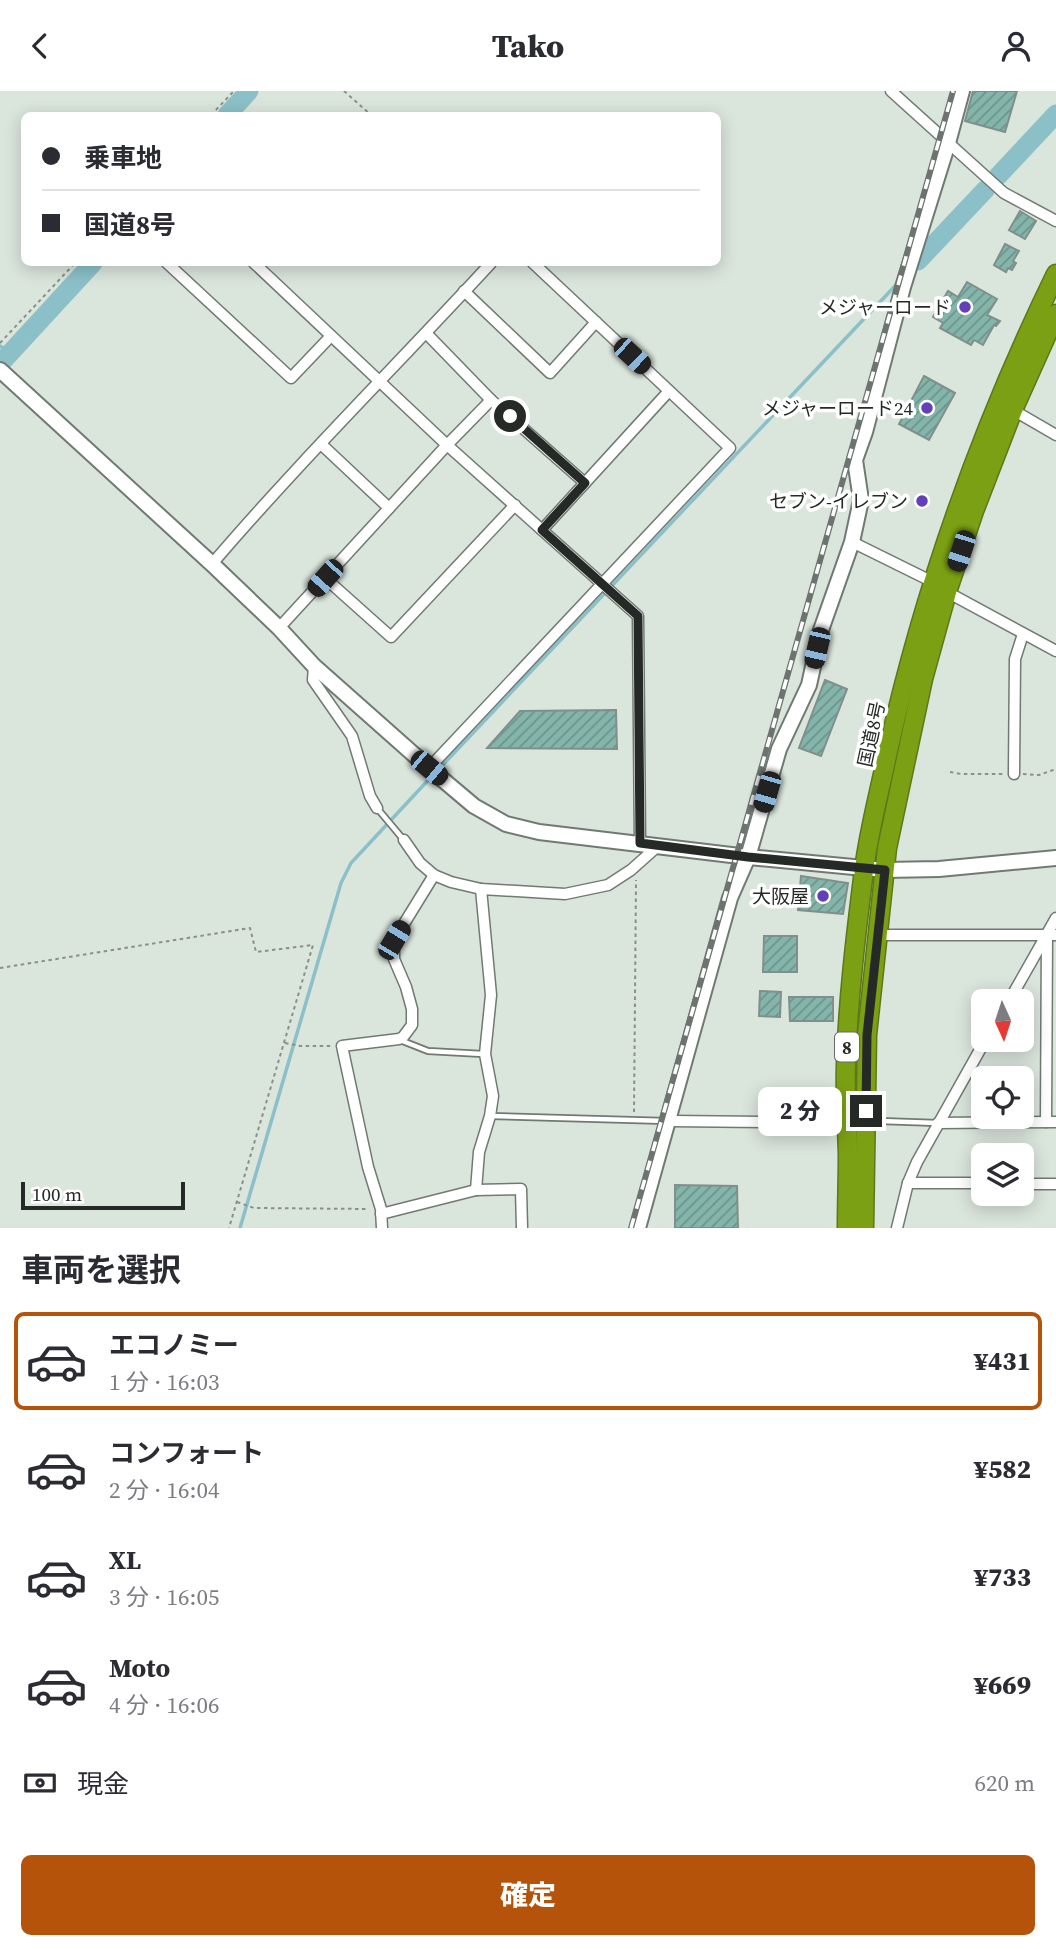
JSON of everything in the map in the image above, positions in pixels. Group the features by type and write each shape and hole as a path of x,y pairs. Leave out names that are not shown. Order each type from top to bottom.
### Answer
{"highway":[{"name":"国道8号","path":"864,1228 867,1035 887,848 940,587 962,495 998,401 1056,274"},
{"name":"国道8号","path":"847,1228 846,1065 854,953 864,867 903,685 1013,409 1056,314"}],"street":[{"path":"891,91 1004,193 1056,221"},
{"path":"638,1228 730,898 748,857 779,748 809,685 821,630 852,542 861,500 855,460 865,432 902,287 962,91"},
{"path":"170,266 290,378 331,336"},
{"path":"257,266 447,445 638,616 640,843"},
{"path":"212,564 488,266"},
{"path":"429,768 730,447 536,266"},
{"path":"464,291 550,373 596,322"},
{"path":"426,333 491,400 585,483"},
{"path":"0,370 212,564 279,628 314,666 474,806 506,824 539,832 885,870 939,869 1056,858"},
{"path":"542,530 669,391"},
{"path":"279,628 491,400"},
{"path":"1013,409 1056,435"},
{"path":"321,444 389,508"},
{"path":"325,578 391,637 515,505"},
{"path":"852,542 1056,651"},
{"path":"1014,774 1015,659 1023,634"},
{"path":"314,666 313,680 352,736 370,796 377,808"},
{"path":"404,840 420,863 434,876 451,882 481,889 565,894 608,885 659,845"},
{"path":"382,1228 381,1212 368,1167 342,1046 399,1039 412,1025 412,1009 406,987 394,959 394,940 434,876"},
{"path":"476,1190 478,1152 490,1116 493,1096 485,1054 491,995 481,889"},
{"path":"1017,989 1051,935 1056,918"},
{"path":"876,936 1051,935"},
{"path":"938,1123 1051,1122 1051,935"},
{"path":"897,1228 916,1162 979,1052"},
{"path":"669,1121 771,1122"},
{"path":"908,1183 971,1184"},
{"path":"1034,1184 1056,1184"},
{"path":"381,1212 476,1190 521,1189 522,1228"}],"lane":[{"path":"377,808 404,840"},
{"path":"399,1039 428,1051 485,1054"},
{"path":"490,1116 669,1121"},
{"path":"771,1122 829,1121"},
{"path":"880,1121 938,1123"}],"path":[{"path":"214,112 234,91"},
{"path":"344,91 368,112"},
{"path":"0,343 72,266"},
{"path":"634,1120 636,865"},
{"path":"0,968 250,928 256,952 313,946 229,1228"},
{"path":"285,1043 300,1046 342,1046"},
{"path":"238,1203 254,1208 381,1212"}],"building":[{"path":"973,91 1017,91 1005,132 965,121"},
{"path":"1020,211 1036,221 1025,239 1009,230"},
{"path":"1005,244 1019,251 1013,261 1016,263 1012,270 1008,268 1006,272 994,265"},
{"name":"メジャーロード","path":"967,282 997,299 987,315 1000,321 994,325 983,345 974,340 971,345 940,328 943,323 933,317 948,291 958,297"},
{"name":"メジャーロード24","path":"924,376 955,393 929,440 899,424"},
{"path":"825,680 847,689 821,756 799,748"},
{"path":"616,710 617,749 487,748 520,711"},
{"name":"大阪屋","path":"801,876 848,883 843,914 798,910"},
{"path":"764,936 797,936 797,972 763,972"},
{"path":"760,991 781,992 780,1017 759,1016"},
{"path":"789,997 833,997 833,1021 790,1021"},
{"path":"675,1185 737,1186 738,1228 675,1228"}],"waterway":[{"path":"230,112 249,91"},
{"path":"998,176 1056,114"},
{"path":"918,261 986,189"},
{"path":"0,364 90,266"},
{"path":"437,771 895,286"},
{"path":"0,346 10,353"},
{"path":"240,1228 341,883 351,863 432,776"}],"railway":[{"path":"631,1228 953,91"}],"place":[{"name":"メジャーロード","path":"965,307"},
{"name":"メジャーロード24","path":"927,408"},
{"name":"セブン-イレブン","path":"922,501"},
{"name":"大阪屋","path":"823,896"}],"route":[{"path":"510,416 585,483 542,530 638,616 640,843 885,870 867,1035 866,1111"}]}
